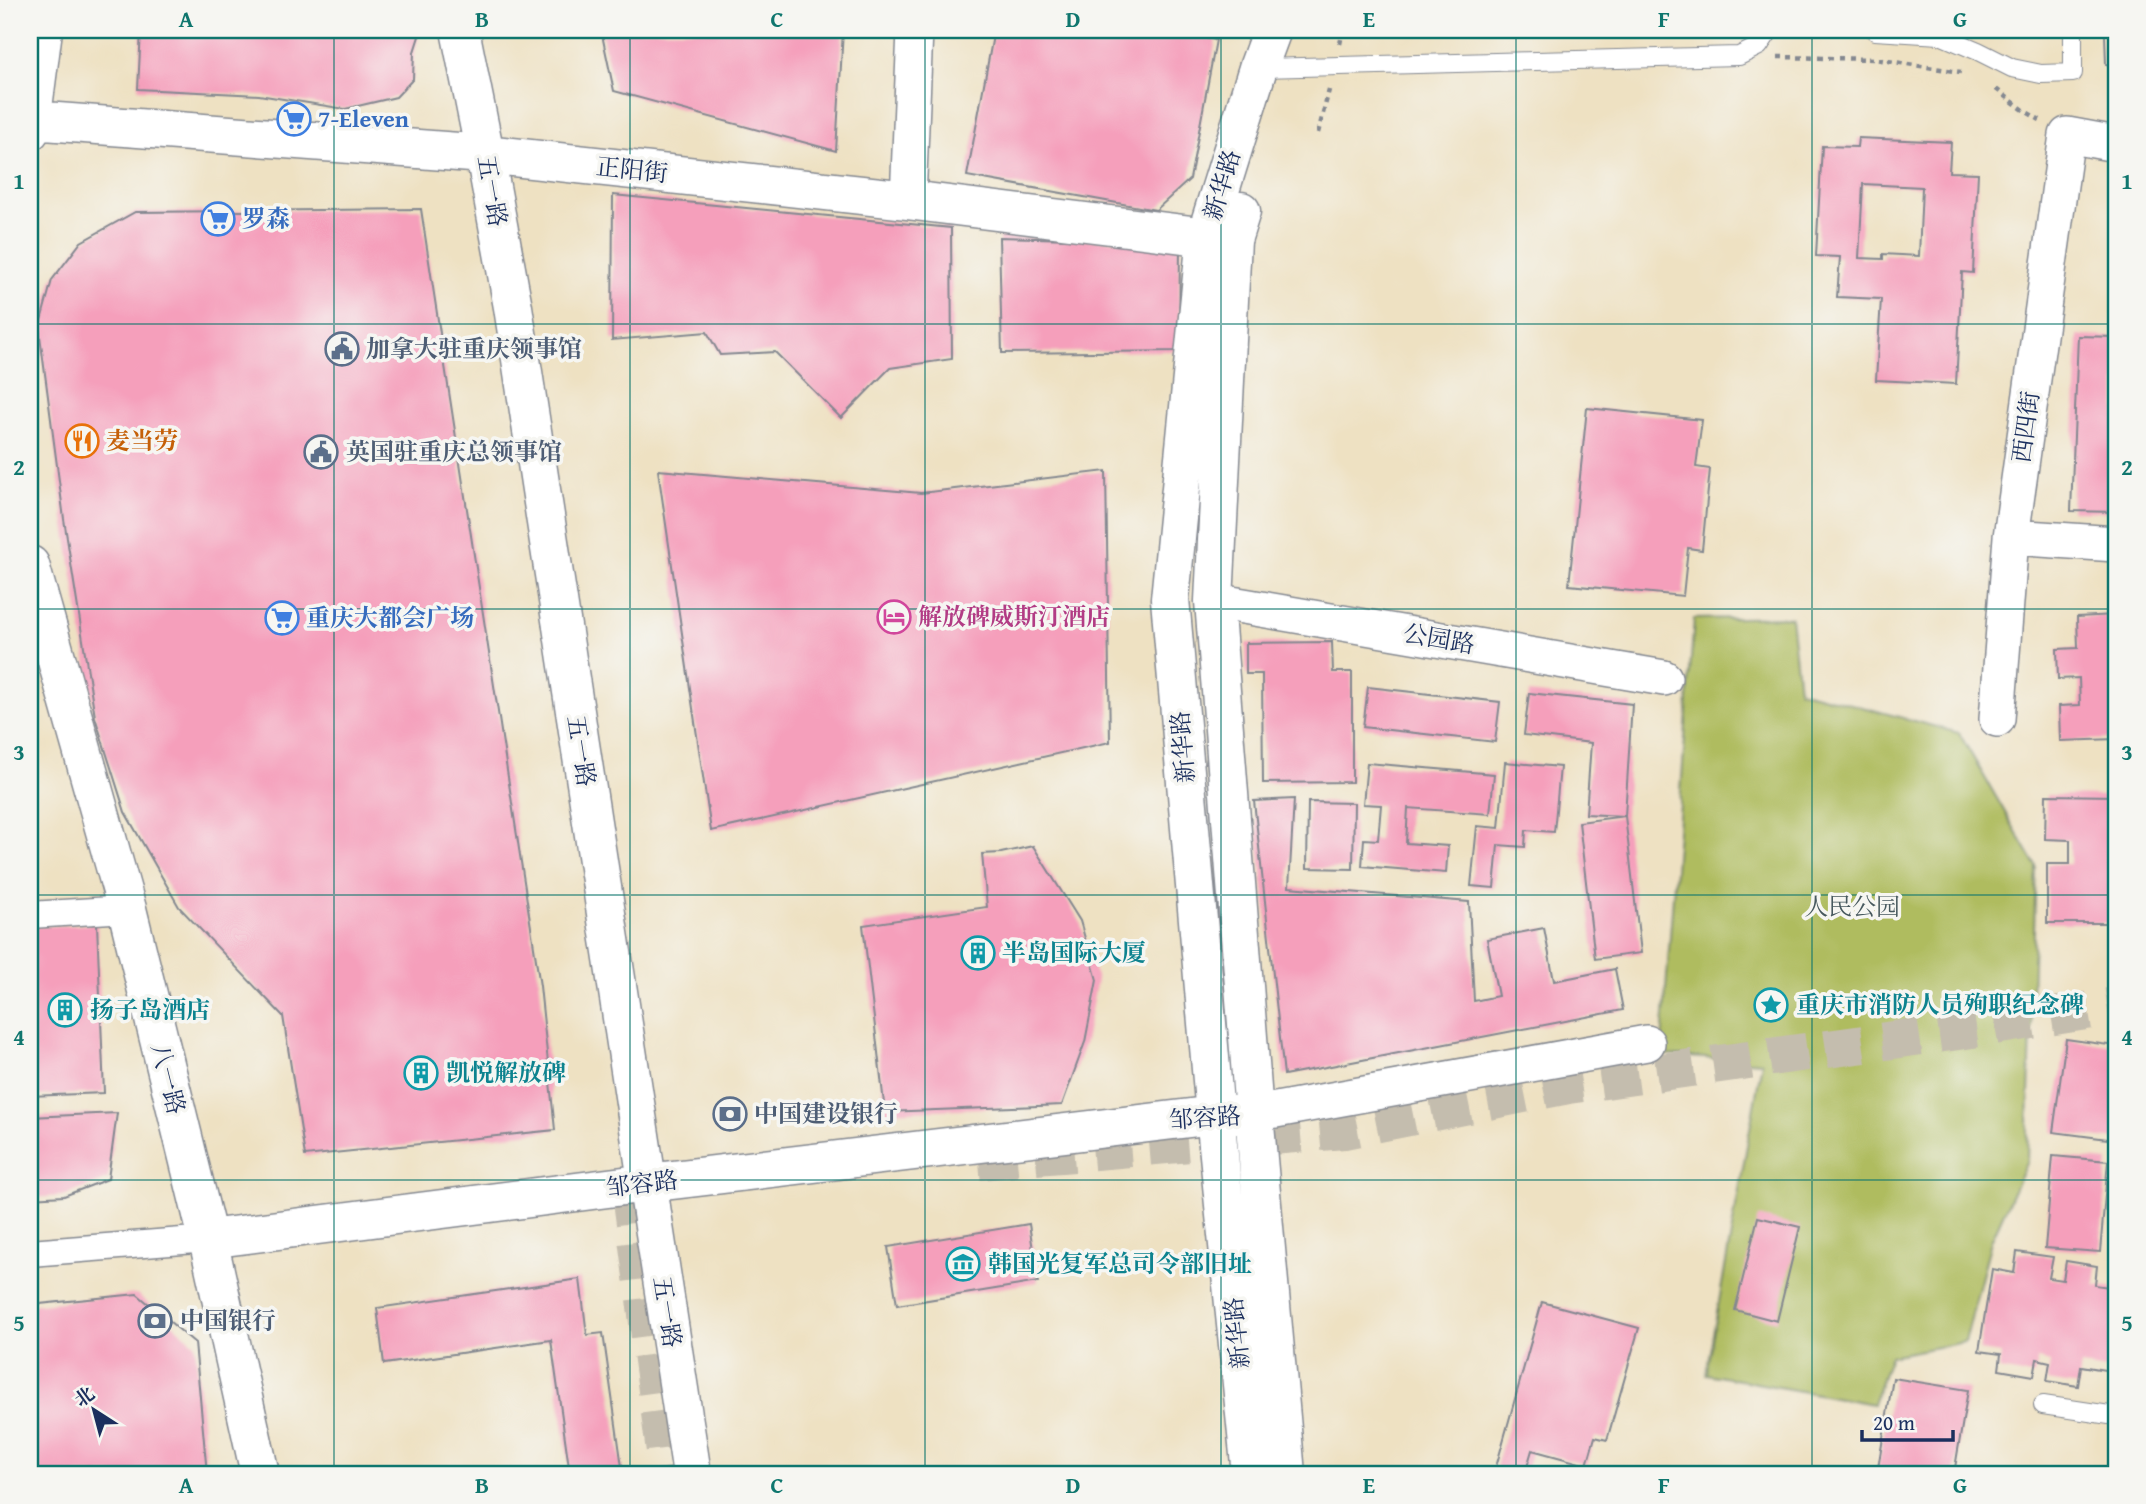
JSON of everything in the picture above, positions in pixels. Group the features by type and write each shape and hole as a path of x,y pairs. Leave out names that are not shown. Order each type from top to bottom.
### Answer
{"street":[{"path":"30,125 43,30"},
{"name":"五一路","path":"460,30 513,307 692,1474"},
{"path":"908,200 915,30"},
{"name":"新华路","path":"1251,1474 1214,1115 1170,599 1219,238 1272,68 1272,30"},
{"name":"新华路","path":"1272,68 1299,30"},
{"name":"正阳街","path":"30,125 485,154 908,200 1219,238"},
{"path":"2067,135 2116,144"},
{"name":"西四街","path":"1997,719 2011,537 2067,135"},
{"name":"新华路","path":"1219,238 1214,601 1254,1114 1286,1474"},
{"path":"2011,537 2116,544"},
{"name":"八一路","path":"30,565 127,909 208,1239 260,1474"},
{"name":"公园路","path":"1214,601 1664,678"},
{"path":"30,915 127,909"},
{"path":"1254,1114 1647,1043"},
{"name":"邹容路","path":"30,1253 208,1239 1214,1115 1254,1114"}],"lane":[{"path":"1272,68 1739,56 1759,46 1770,30"},
{"path":"1875,31 1940,35 2012,68 2041,74 2073,73 2073,30"},
{"path":"2043,1405 2116,1416"}],"path":[{"path":"1739,56 1875,59 1964,72"},
{"path":"1987,82 2025,111 2067,135"}],"green space":[{"name":"人民公园","path":"1791,617 1799,690 1959,733 2036,866 2027,1161 1991,1241 1965,1342 1890,1356 1873,1404 1706,1374 1762,1062 1661,1055 1694,619"}],"building":[{"path":"141,30 421,30 414,52 413,79 396,97 345,109 259,95 138,89"},
{"path":"601,30 843,30 836,151 614,91"},
{"path":"994,30 1161,30 1216,40 1190,179 1156,210 967,176"},
{"path":"1373,30 1401,30 1401,32 1373,33"},
{"path":"2116,33 2116,65 2106,65 2105,34"},
{"path":"1858,138 1951,142 1949,172 1978,173 1973,273 1962,272 1956,384 1876,380 1881,299 1837,297 1840,257 1816,256 1822,146 1857,147","holes":["1863,184 1922,187 1919,256 1883,254 1883,259 1859,258"]},
{"path":"613,195 951,228 952,359 890,368 841,418 775,352 720,355 707,332 612,340"},
{"name":"重庆大都会广场","path":"421,209 540,986 555,1130 305,1156 283,1016 179,907 125,812 95,717 64,519 39,328 52,280 81,242 135,212"},
{"path":"999,237 1180,242 1179,351 1002,353"},
{"path":"2078,336 2116,337 2116,512 2071,511"},
{"path":"1587,408 1702,420 1696,467 1710,469 1702,550 1688,548 1683,596 1569,585"},
{"name":"解放碑威斯汀酒店","path":"658,470 921,493 1106,471 1110,742 711,831"},
{"path":"2115,615 2116,739 2060,741 2059,706 2080,705 2079,678 2058,679 2057,649 2078,648 2077,617"},
{"path":"1332,642 1333,672 1352,672 1352,782 1263,783 1262,674 1246,674 1246,643"},
{"path":"1368,687 1500,702 1495,742 1363,727"},
{"path":"1529,693 1632,704 1625,816 1586,814 1591,743 1524,735"},
{"path":"1505,762 1560,767 1554,832 1526,830 1525,847 1498,845 1494,888 1471,886 1477,826 1499,828"},
{"path":"1367,763 1494,774 1490,814 1408,808 1406,843 1448,846 1446,873 1362,866 1364,839 1378,840 1381,805 1363,804"},
{"path":"2046,795 2116,796 2116,923 2047,923 2047,864 2070,864 2070,840 2045,839"},
{"path":"1294,799 1289,887 1469,902 1474,1001 1498,996 1487,939 1544,928 1554,981 1615,969 1623,1010 1284,1075 1254,801"},
{"path":"1308,802 1354,803 1353,869 1307,868"},
{"path":"1625,816 1641,953 1595,959 1579,822"},
{"name":"半岛国际大厦","path":"1033,846 1080,921 1097,980 1085,1042 1062,1105 885,1112 863,925 987,907 982,854"},
{"name":"扬子岛酒店","path":"97,924 104,1093 30,1096 30,927"},
{"path":"2066,1039 2116,1046 2116,1140 2053,1132"},
{"path":"117,1113 108,1179 64,1196 30,1198 30,1117"},
{"path":"2053,1156 2108,1161 2100,1252 2045,1248"},
{"path":"1758,1217 1800,1227 1777,1321 1735,1310"},
{"name":"韩国光复军总司令部旧址","path":"1029,1224 1038,1282 897,1305 888,1247"},
{"path":"2017,1252 2053,1257 2049,1278 2063,1280 2066,1261 2097,1266 2095,1285 2116,1288 2116,1344 2112,1371 2081,1366 2078,1386 2047,1381 2050,1362 2037,1359 2034,1376 1999,1370 2001,1354 1979,1351 1992,1269 2014,1273"},
{"path":"580,1279 587,1335 603,1333 623,1474 570,1474 551,1340 384,1364 377,1308"},
{"path":"137,1294 195,1343 207,1474 30,1474 30,1305"},
{"path":"1542,1302 1639,1328 1607,1440 1595,1437 1587,1465 1532,1450 1524,1474 1496,1467"},
{"path":"1893,1378 1968,1390 1954,1474 1877,1474"}],"tunnel":[{"path":"979,1161 1344,1130 1568,1085 1994,1026 2116,1006"},
{"path":"630,1185 668,1474"}],"place":[{"name":"7-Eleven","path":"294,119"},
{"name":"罗森","path":"218,219"},
{"name":"加拿大驻重庆领事馆","path":"342,349"},
{"name":"麦当劳","path":"82,441"},
{"name":"英国驻重庆总领事馆","path":"321,452"},
{"name":"解放碑威斯汀酒店","path":"894,617"},
{"name":"重庆大都会广场","path":"282,618"},
{"name":"半岛国际大厦","path":"978,953"},
{"name":"重庆市消防人员殉职纪念碑","path":"1771,1005"},
{"name":"扬子岛酒店","path":"65,1010"},
{"name":"凯悦解放碑","path":"421,1073"},
{"name":"中国建设银行","path":"730,1114"},
{"name":"韩国光复军总司令部旧址","path":"963,1264"},
{"name":"中国银行","path":"155,1321"}]}
